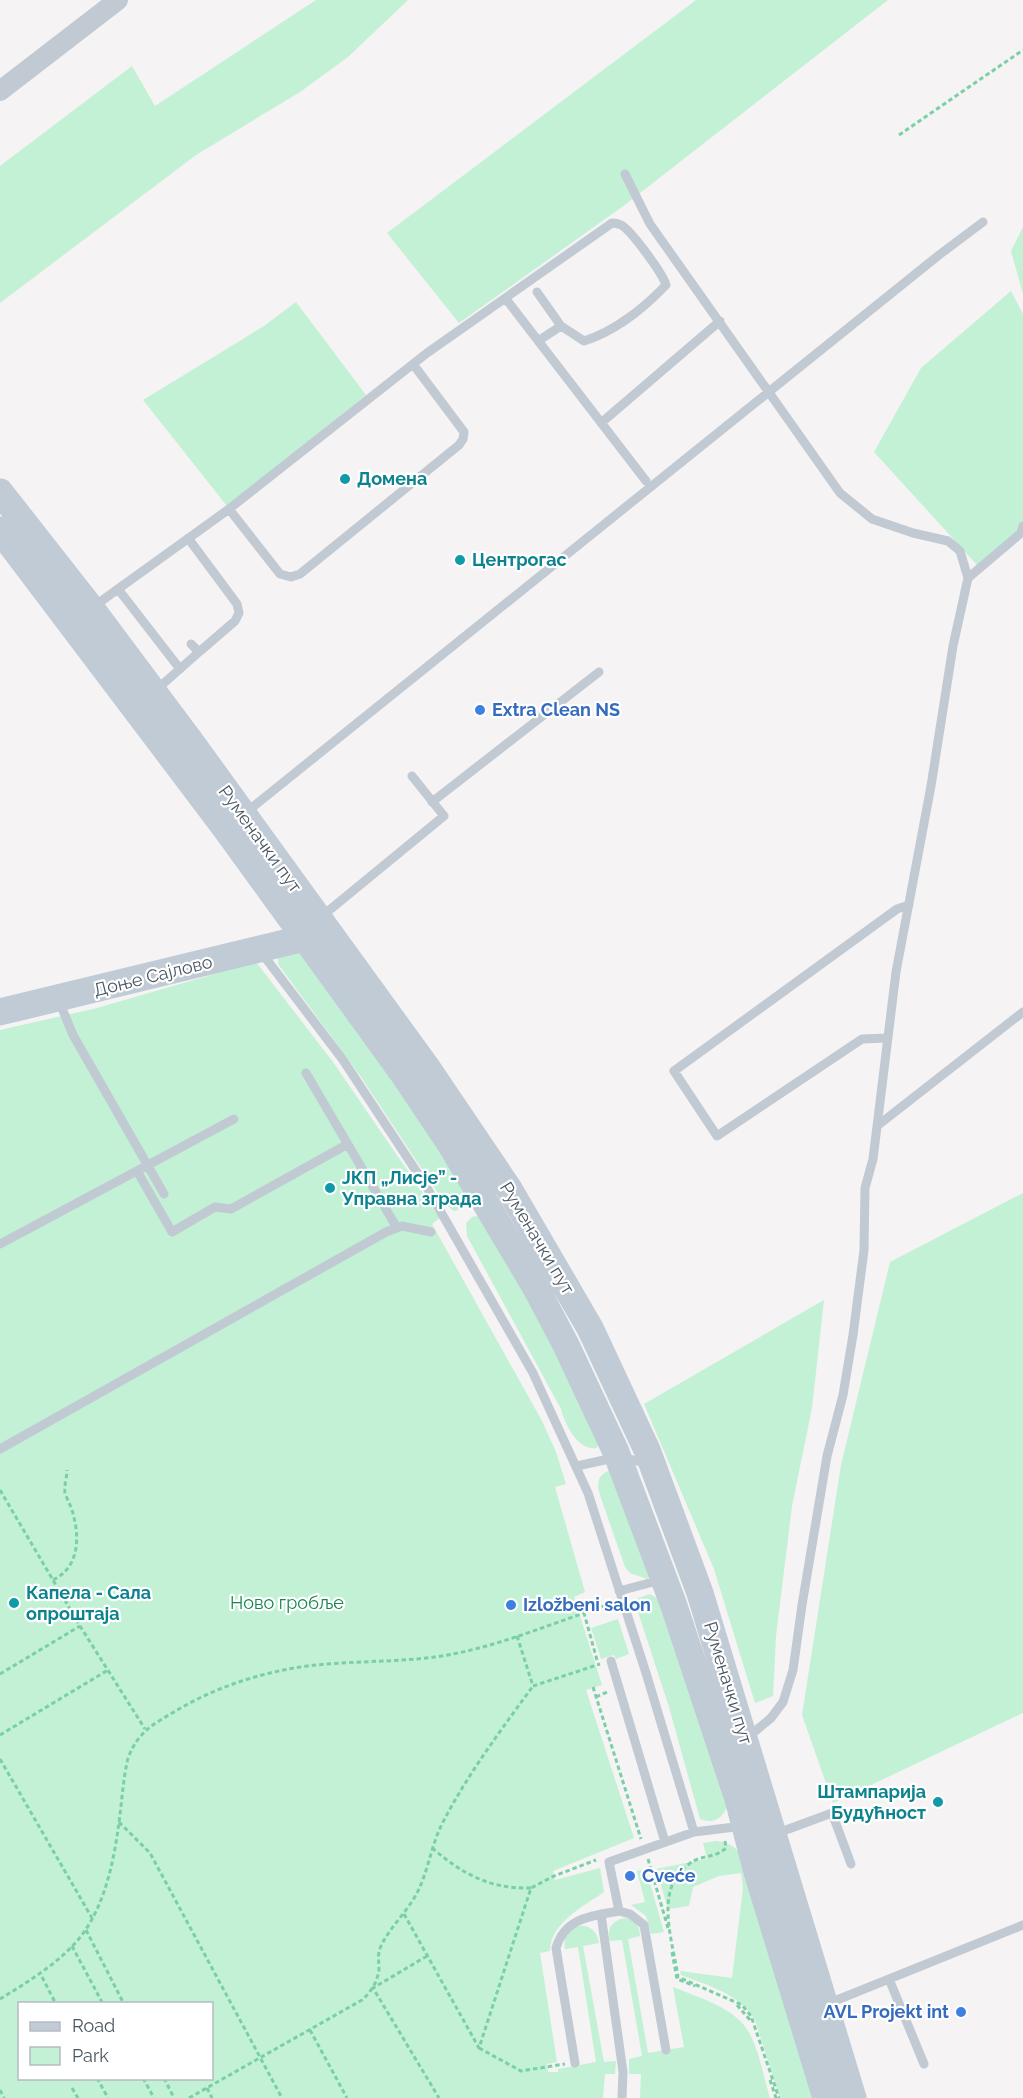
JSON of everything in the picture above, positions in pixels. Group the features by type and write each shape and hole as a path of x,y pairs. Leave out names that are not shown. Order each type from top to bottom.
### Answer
{"main road":[{"name":"Руменачки пут","path":"0,492 91,608 242,815 402,1072 451,1144 536,1288 597,1408 618,1457 664,1579 714,1727 825,2004 853,2098"},
{"name":"Руменачки пут","path":"0,530 219,819 435,1078 509,1188 590,1328 652,1464 700,1593 745,1740 754,1826 826,2098"},
{"name":"Доње Сајлово","path":"0,1012 259,950 312,928"}],"street":[{"path":"0,91 118,0"}],"lane":[{"path":"625,174 650,224 840,493 872,519 948,541 960,551 968,578 952,646 931,786 896,972 878,1126 873,1160 865,1188 864,1250 849,1355 843,1395 827,1456 793,1670 783,1702 771,1718 745,1740"},
{"path":"242,815 770,393 930,262 983,222"},
{"path":"91,608 118,589 140,579 188,538 229,509 413,364 612,223 620,224 628,230 660,273 666,285 603,335 584,341 561,326 537,292"},
{"path":"506,299 646,481"},
{"path":"601,423 720,321"},
{"path":"538,341 561,326"},
{"path":"229,509 280,574 291,577 300,574 459,445 463,439 464,432 413,364"},
{"path":"968,578 1021,533 1023,526"},
{"path":"153,693 235,621 239,613 237,604 188,538"},
{"path":"118,589 180,669"},
{"path":"191,644 198,652"},
{"path":"432,802 599,672"},
{"path":"312,928 444,816 411,776"},
{"path":"888,1038 862,1039 717,1136 674,1071 897,909 909,905"},
{"path":"259,950 343,1059 426,1185 532,1373 588,1493 694,1832"},
{"path":"58,999 73,1035 164,1194"},
{"path":"878,1126 1023,1012"},
{"path":"306,1073 397,1228"},
{"path":"0,1244 234,1119"},
{"path":"137,1171 172,1232 215,1207 231,1209 348,1144"},
{"path":"0,1449 386,1232 402,1226 431,1232"},
{"path":"576,1466 618,1457 652,1464"},
{"path":"619,1591 664,1579"},
{"path":"611,1661 665,1842"},
{"path":"619,1911 609,1862 694,1832 754,1826 832,1813 851,1864"},
{"path":"575,2063 556,1948 561,1936 573,1922 619,1911 630,1914 644,1926 666,2050"},
{"path":"601,1914 623,2072 622,2098"},
{"path":"825,2004 1023,1925"},
{"path":"889,1979 924,2064"}],"path":[{"path":"899,135 1023,50"},
{"path":"53,1580 67,1571 75,1556 77,1540 75,1525 65,1486 67,1470"},
{"path":"0,1490 80,1626 145,1729"},
{"path":"44,1577 50,1574"},
{"path":"0,1999 27,1982 72,1946 86,1930 112,1863 128,1758 145,1729 195,1700 249,1678 314,1665 436,1656 495,1643 612,1603"},
{"path":"584,1613 602,1674"},
{"path":"0,1674 80,1626"},
{"path":"517,1636 533,1686"},
{"path":"439,2098 373,1989 378,1974 377,1956 381,1945 418,1890 442,1825 478,1763 533,1686 599,1665"},
{"path":"0,1735 108,1670"},
{"path":"596,1697 608,1693 604,1684"},
{"path":"593,1688 669,1930 676,1979 723,1997 739,2006 752,2022 777,2098"},
{"path":"0,1759 92,1918"},
{"path":"119,1822 150,1853 282,2098"},
{"path":"754,1826 717,1856 697,1858 683,1868 669,1889 666,1913 678,1977 742,2005 751,2016 777,2098"},
{"path":"432,1848 456,1868 487,1883 513,1889 531,1888 554,1876 598,1859"},
{"path":"479,2048 531,1888"},
{"path":"404,1914 479,2048 521,2071 575,2063"},
{"path":"86,1930 123,2002"},
{"path":"72,1946 102,2002"},
{"path":"189,2098 362,2000 373,1989 428,1956"},
{"path":"42,1977 55,2002"},
{"path":"309,2030 347,2098"},
{"path":"98,2080 108,2098"},
{"path":"144,2080 154,2098"},
{"path":"165,2080 174,2098"},
{"path":"72,2088 78,2098"},
{"path":"207,2088 212,2098"},
{"path":"0,2090 4,2098"}],"green space":[{"path":"316,0 408,0 348,57 300,92 196,155 0,303 0,166 132,66 155,106"},
{"path":"696,0 888,0 622,207 459,323 387,233"},
{"path":"1023,227 1023,294 1011,251"},
{"path":"1011,291 1023,314 1023,531 978,566 874,452 921,368"},
{"path":"296,302 366,395 227,506 143,400 264,326"},
{"path":"298,950 370,1043 470,1199 465,1208 454,1211 445,1204 361,1077 278,964 278,958"},
{"name":"Ново гробље","path":"256,962 333,1062 440,1218 432,1224 542,1421 556,1452 566,1484 555,1487 585,1592 574,1597 602,1685 586,1690 634,1838 553,1871 555,1880 600,1868 604,1892 570,1916 556,1932 550,1951 540,1953 557,2062 547,2064 548,2072 558,2072 558,2069 596,2062 578,1947 565,1949 565,1940 568,1933 579,1926 585,1926 596,1934 599,1943 583,1946 604,2062 616,2061 615,2074 605,2074 603,2098 0,2098 0,1030 97,1008"},
{"path":"1023,1193 1023,1713 833,1803 802,1715 841,1465 890,1262"},
{"path":"476,1216 481,1216 523,1281 598,1445 597,1448 584,1445 573,1436 561,1409 467,1236 466,1223"},
{"path":"824,1300 812,1408 792,1506 776,1636 773,1696 755,1703 714,1569 644,1404"},
{"path":"611,1470 649,1577 647,1579 630,1573 625,1567 600,1495 599,1480 603,1474"},
{"path":"650,1594 658,1599 727,1807 720,1817 713,1821 700,1819 669,1707 636,1606 638,1598"},
{"path":"618,1619 629,1654 616,1659 614,1655 601,1659 591,1628"},
{"path":"716,1841 729,1844 740,1853 815,2098 780,2098 755,2020 748,2011 722,1992 681,1975 680,1971 732,1978 743,1888 741,1873 719,1876 693,1887 689,1906 668,1909 656,1869 707,1859 703,1843"},
{"path":"646,1869 664,1932 651,1934 646,1916 631,1905 645,1902 637,1871"},
{"path":"627,1918 637,1925 640,1933 640,1936 628,1939 648,2053 684,2047 673,1987 717,2005 745,2026 757,2051 770,2098 640,2098 641,2074 629,2074 629,2059 642,2056 622,1940 610,1941 609,1936 614,1922"}],"place":[{"name":"Домена","path":"345,479"},
{"name":"Центрогас","path":"460,560"},
{"name":"Extra Clean NS","path":"480,710"},
{"name":"ЈКП „Лисје” - Управна зграда","path":"330,1188"},
{"name":"Капела - Сала опроштаја","path":"14,1603"},
{"name":"Izložbeni salon","path":"511,1605"},
{"name":"Штампарија Будућност","path":"938,1802"},
{"name":"Cveće","path":"630,1876"},
{"name":"AVL Projekt int","path":"961,2012"}]}
